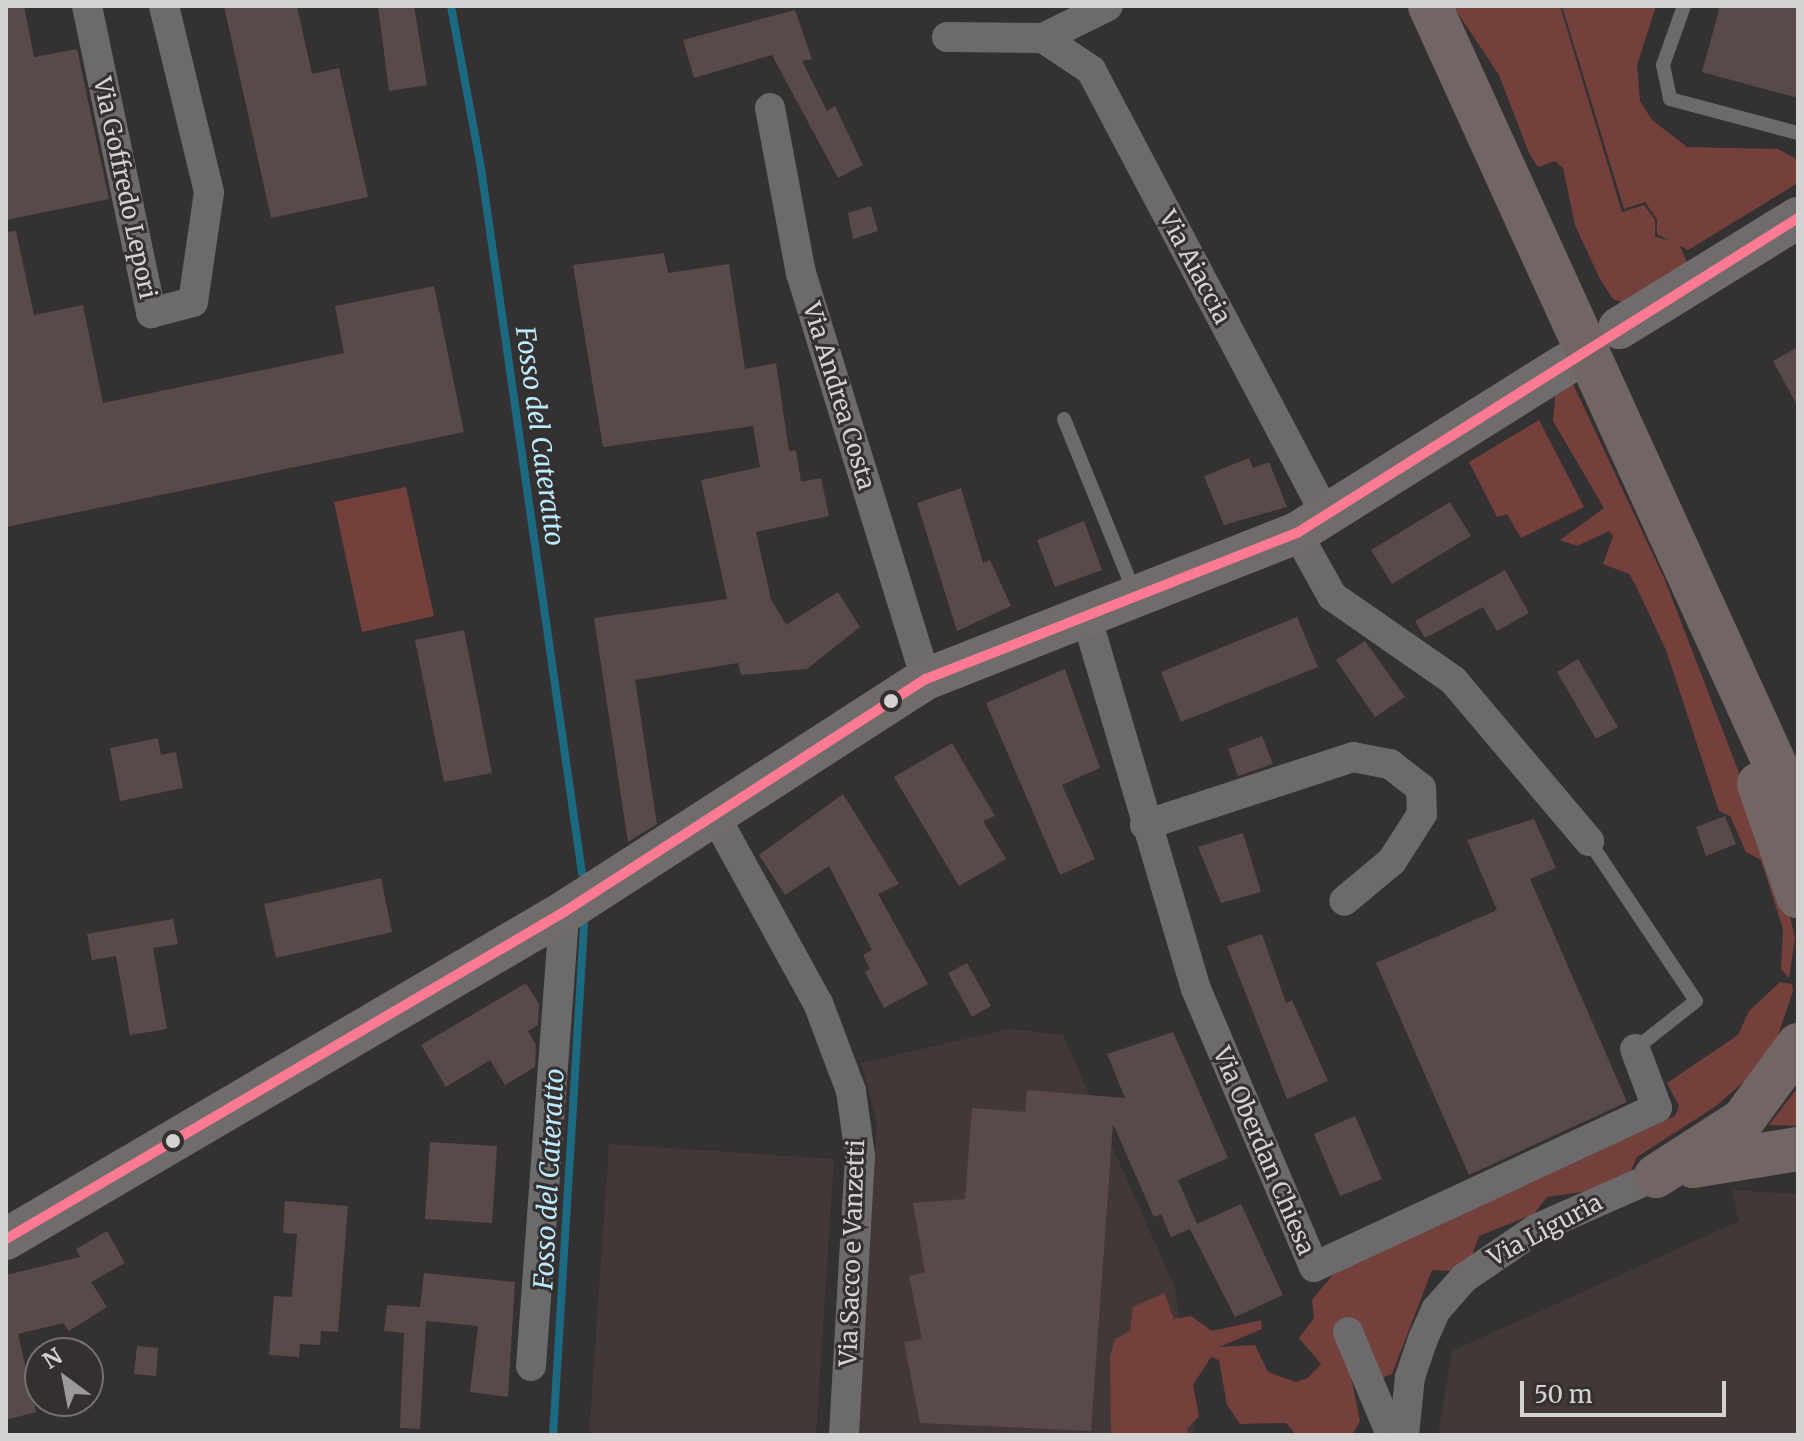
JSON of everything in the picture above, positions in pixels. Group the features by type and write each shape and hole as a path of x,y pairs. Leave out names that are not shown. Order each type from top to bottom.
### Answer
{"highway":[{"path":"1430,6 1798,815"},
{"path":"1719,643 1734,716 1798,896"},
{"path":"1656,1176 1743,1120 1798,1045"},
{"path":"1656,1176 1718,1158 1798,1149"}],"street":[{"name":"Via Goffredo Lepori","path":"87,6 151,313 193,302 209,192 164,6"},
{"path":"947,37 1043,38 1108,6"},
{"name":"Via Aiaccia","path":"1043,38 1091,70 1312,524 1332,596 1453,680 1589,841"},
{"name":"Via Andrea Costa","path":"770,108 801,273 926,679"},
{"path":"1619,328 1798,218"},
{"path":"6,1239 564,912 926,679 1085,612 1312,524 1566,364"},
{"name":"Via Oberdan Chiesa","path":"1085,612 1145,825 1196,989 1314,1267 1657,1108 1635,1049"},
{"path":"1145,825 1353,757 1390,764 1421,788 1422,814 1392,861 1344,901"},
{"name":"Via Sacco e Vanzetti","path":"715,816 818,1003 851,1091 860,1156 844,1435"},
{"path":"531,1366 564,912"},
{"name":"Via Liguria","path":"1404,1435 1410,1377 1423,1339 1436,1310 1464,1278 1536,1229 1656,1176"},
{"path":"1348,1332 1391,1435"}],"lane":[{"path":"1684,6 1663,65 1670,99 1798,133"},
{"path":"1064,419 1135,594"},
{"path":"1589,841 1696,1001 1635,1049"}],"shaded area":[{"path":"1453,6 1560,6 1622,212 1644,205 1655,220 1655,237 1678,242 1688,264 1635,307 1613,299 1600,279 1575,225 1563,168 1555,161 1538,167 1529,153 1499,75"},
{"path":"1562,6 1656,6 1637,65 1640,101 1652,120 1687,147 1778,149 1798,160 1798,183 1688,250 1657,234 1657,219 1645,202 1624,209"},
{"path":"1573,384 1665,580 1784,890 1795,938 1789,978 1781,969 1783,929 1761,860 1746,852 1730,816 1719,811 1666,650 1635,584 1629,574 1603,564 1613,536 1609,531 1577,546 1560,540 1604,508 1553,421 1556,387"},
{"path":"1539,420 1584,507 1521,538 1507,514 1497,517 1469,462"},
{"path":"406,487 434,616 362,632 334,502"},
{"path":"1780,982 1792,984 1793,991 1770,1059 1716,1106 1637,1157 1630,1173 1602,1189 1547,1197 1534,1214 1479,1236 1471,1258 1450,1271 1432,1270 1392,1374 1379,1379 1349,1367 1360,1421 1352,1435 1296,1435 1286,1423 1240,1424 1227,1405 1219,1360 1211,1357 1193,1385 1199,1416 1187,1429 1189,1435 1111,1435 1110,1356 1115,1339 1130,1331 1133,1307 1164,1293 1174,1319 1191,1316 1212,1331 1261,1320 1262,1329 1219,1347 1255,1345 1268,1372 1296,1382 1308,1378 1321,1364 1299,1338 1314,1318 1312,1300 1334,1273 1675,1116 1679,1106 1667,1083 1738,1035 1749,1011"},
{"path":"1008,1029 1063,1035 1175,1288 1195,1435 857,1435 877,1122 861,1063"},
{"path":"1798,1087 1798,1126 1769,1125"},
{"path":"609,1144 834,1159 816,1435 589,1435"},
{"path":"1732,1190 1798,1194 1798,1435 1438,1435 1452,1351 1739,1221"}],"building":[{"path":"6,6 24,6 34,57 77,49 109,199 6,220"},
{"path":"224,6 297,6 312,74 339,68 368,197 271,218"},
{"path":"378,6 414,6 427,85 389,91"},
{"path":"1720,6 1798,6 1798,98 1702,72"},
{"path":"795,10 812,59 802,61 827,111 835,106 863,165 838,178 772,55 694,78 683,40"},
{"path":"871,206 878,231 853,239 848,213"},
{"path":"16,231 34,315 83,305 103,403 344,353 335,306 434,286 464,432 6,527 6,232"},
{"path":"664,253 668,273 729,264 745,369 776,363 789,451 796,450 801,482 821,478 829,516 756,532 771,599 786,625 838,592 860,627 807,669 741,675 738,663 635,680 657,824 628,842 594,618 727,599 701,480 760,467 753,426 603,447 573,265"},
{"path":"1798,347 1798,407 1773,361"},
{"path":"1249,458 1253,468 1269,462 1287,507 1224,525 1204,476"},
{"path":"961,488 983,563 990,560 1011,606 957,631 917,503"},
{"path":"1450,502 1471,536 1392,584 1371,550"},
{"path":"1084,521 1102,570 1055,587 1037,540"},
{"path":"1505,570 1529,613 1497,631 1483,607 1425,638 1415,621"},
{"path":"1297,617 1318,667 1181,722 1161,672"},
{"path":"464,630 492,773 444,782 415,640"},
{"path":"1365,641 1405,697 1375,717 1336,660"},
{"path":"1578,659 1618,727 1596,739 1557,672"},
{"path":"1065,669 1100,768 1062,785 1095,859 1060,875 986,703"},
{"path":"1262,736 1273,764 1238,776 1228,749"},
{"path":"158,738 161,755 176,752 183,788 120,801 110,748"},
{"path":"952,743 995,816 983,821 1006,859 959,886 894,777"},
{"path":"843,794 899,884 878,894 928,984 884,1008 865,972 870,969 863,955 872,950 829,866 785,895 759,855"},
{"path":"1725,816 1736,844 1706,856 1696,827"},
{"path":"1534,819 1556,868 1530,879 1627,1102 1469,1175 1376,963 1497,910 1467,840"},
{"path":"1243,833 1261,892 1221,903 1198,847"},
{"path":"381,878 392,932 276,958 264,904"},
{"path":"173,919 178,944 153,948 167,1029 130,1035 116,956 92,960 87,934"},
{"path":"1262,934 1286,1003 1292,1000 1328,1081 1287,1099 1227,946"},
{"path":"967,963 991,1006 972,1017 948,973"},
{"path":"526,983 539,1004 538,1025 528,1031 536,1045 535,1067 505,1085 490,1060 446,1087 421,1045"},
{"path":"1173,1032 1228,1158 1178,1180 1197,1224 1241,1204 1283,1295 1235,1317 1190,1229 1171,1237 1161,1214 1154,1217 1113,1124 1091,1431 920,1423 904,1342 922,1339 909,1276 925,1272 913,1203 965,1199 972,1108 1025,1112 1027,1090 1125,1098 1107,1054"},
{"path":"1355,1116 1382,1179 1340,1196 1314,1134"},
{"path":"430,1142 497,1146 492,1223 425,1219"},
{"path":"285,1201 348,1206 338,1332 321,1331 320,1345 300,1344 299,1357 269,1355 274,1296 292,1297 297,1234 283,1233"},
{"path":"107,1231 125,1263 91,1282 107,1307 69,1331 63,1323 18,1334 24,1360 24,1415 6,1420 6,1275 80,1257 76,1249"},
{"path":"424,1273 515,1282 508,1397 470,1392 478,1326 426,1321 420,1429 400,1428 404,1333 384,1331 387,1305 420,1307"},
{"path":"137,1346 158,1348 156,1376 134,1374"}],"waterway":[{"name":"Fosso del Cateratto","path":"451,6 481,168 582,873"},
{"name":"Fosso del Cateratto","path":"553,1435 584,925"}],"transit line":[{"path":"6,1239 564,912 926,679 1297,533 1798,218"}]}
